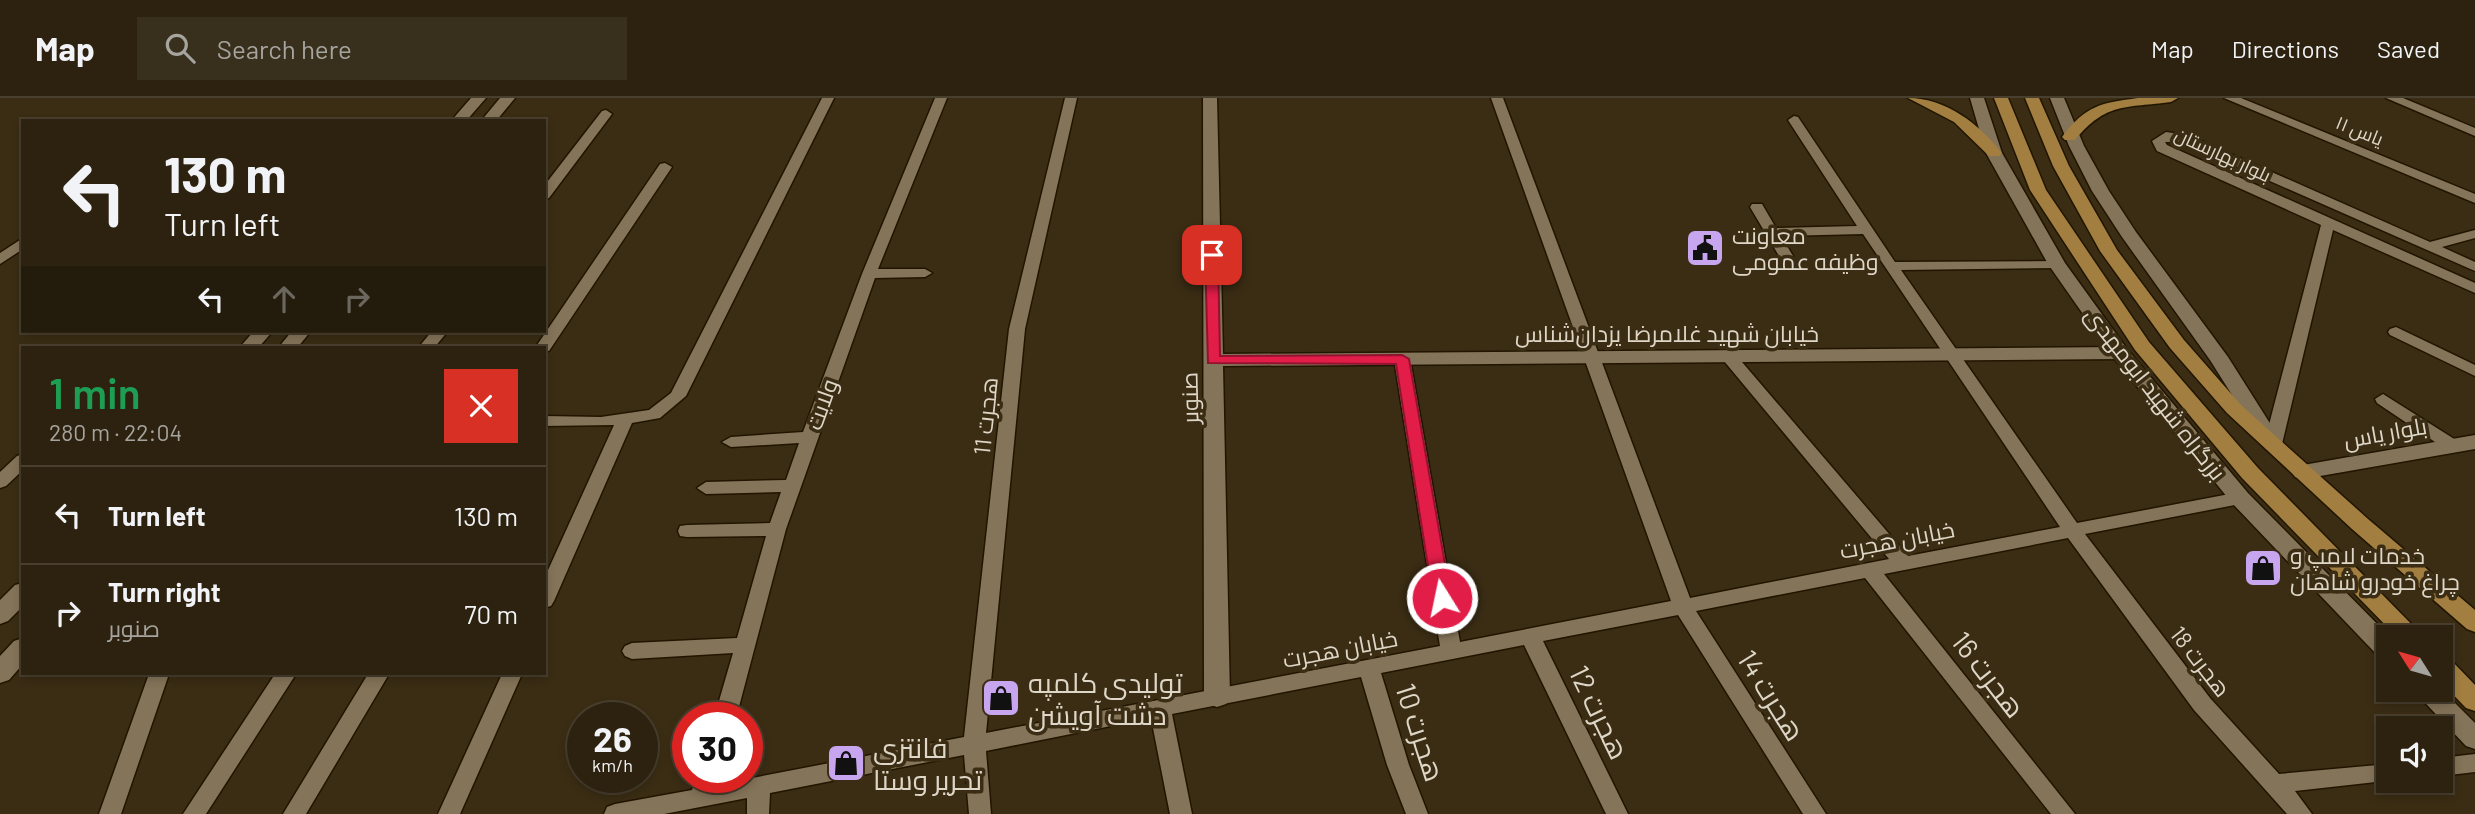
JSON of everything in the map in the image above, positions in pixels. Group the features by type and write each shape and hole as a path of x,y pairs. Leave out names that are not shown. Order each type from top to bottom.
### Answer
{"highway":[{"path":"1915,98 1959,119 1994,153"},
{"name":"بزرگراه شهید ابومهدی","path":"2001,98 2038,190 2142,346 2250,473 2400,625"},
{"name":"بزرگراه شهید ابومهدی","path":"2032,98 2061,166 2109,251 2177,344 2234,409 2475,623"},
{"path":"2070,137 2086,117 2104,107 2171,98"},
{"path":"2454,679 2475,701"}],"main road":[{"path":"460,119 479,98"},
{"path":"490,119 508,98"},
{"name":"صنوبر","path":"1210,98 1217,697"},
{"name":"بزرگراه شهید ابومهدی","path":"1977,98 1994,153 2057,264 2120,353 2240,498 2376,638"},
{"name":"بزرگراه شهید ابومهدی","path":"2057,98 2070,137 2125,234 2249,399 2273,444"},
{"path":"2026,208 2085,260"},
{"path":"250,346 262,333"},
{"name":"خیابان شهید غلامرضا یزدان‌شناس","path":"1213,360 2120,353"},
{"name":"بلوار یاس","path":"2303,472 2475,442"},
{"path":"0,615 21,593"},
{"path":"0,673 21,649"},
{"path":"2438,702 2475,739"}],"street":[{"path":"546,422 601,422 654,414 678,396 828,98"},
{"name":"ولایت","path":"730,702 777,529 869,274 941,98"},
{"name":"هجرت 11","path":"980,814 974,744 1017,329 1070,98"},
{"name":"هجرت 14","path":"1497,98 1683,606 1815,814"},
{"name":"یاس ۱۱","path":"2230,98 2475,199"},
{"path":"2392,98 2475,132"},
{"path":"546,192 606,114"},
{"name":"هجرت 18","path":"1794,120 1951,356 2072,530 2202,704 2301,814"},
{"name":"بلوار بهارستان","path":"2475,267 2185,138 2166,136 2158,141 2162,148 2475,289"},
{"path":"544,346 665,167"},
{"path":"1757,207 1786,257"},
{"path":"2273,444 2328,224"},
{"path":"1772,232 1868,230"},
{"path":"2430,247 2475,234"},
{"path":"0,260 21,244"},
{"path":"1891,266 2057,264"},
{"path":"869,274 925,273"},
{"path":"2396,332 2475,371"},
{"path":"1730,358 1903,563"},
{"path":"1402,359 1451,651"},
{"path":"2383,399 2453,446"},
{"path":"546,597 626,418"},
{"path":"731,442 810,437"},
{"path":"0,482 21,462"},
{"path":"706,488 793,486"},
{"name":"خیابان هجرت","path":"763,785 2240,498"},
{"path":"687,531 777,529"},
{"name":"هجرت 16","path":"1870,570 2064,814"},
{"name":"هجرت 12","path":"1530,636 1617,814"},
{"path":"632,651 747,645"},
{"name":"هجرت 10","path":"1369,667 1398,765 1417,814"},
{"path":"110,814 159,675"},
{"path":"194,814 284,675"},
{"path":"294,814 378,675"},
{"path":"449,814 512,675"},
{"path":"1160,708 1181,814"},
{"path":"2453,765 2475,762"},
{"path":"2274,784 2376,774"},
{"name":"خیابان هجرت","path":"615,814 684,793"},
{"path":"758,814 759,793"}],"place":[{"name":"معاونت وظیفه عمومی","path":"1705,248"},
{"name":"خدمات لامپ و چراغ خودرو شاهان","path":"2263,568"},
{"name":"تولیدی کلمپه دشت آویشن","path":"1001,698"},
{"name":"فانتزی تحریر وستا","path":"846,763"}],"route":[{"path":"1212,255 1213,360 1402,359 1442,598"}]}
